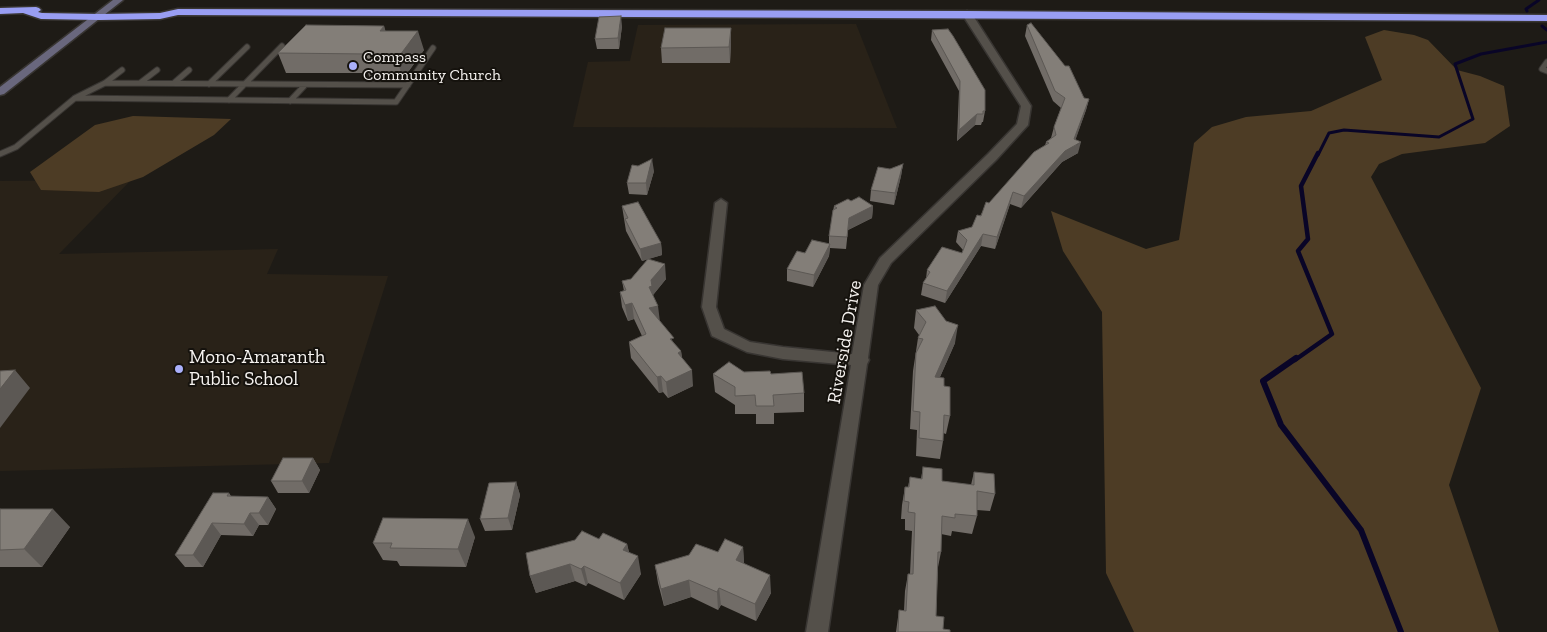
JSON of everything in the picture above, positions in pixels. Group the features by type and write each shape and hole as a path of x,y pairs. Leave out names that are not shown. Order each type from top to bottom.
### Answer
{"highway":[{"path":"0,11 26,12 56,7 170,8 178,12"},
{"path":"26,12 41,16 100,17 160,16 178,12 1547,18"}],"main road":[{"path":"0,92 100,17 119,0"}],"street":[{"name":"Riverside Drive","path":"817,632 861,360 871,285 885,261 992,157 1022,125 1026,106 1013,83 966,14"},
{"path":"721,203 709,307 717,332 747,347 784,353 861,360"}],"lane":[{"path":"229,100 282,46"},
{"path":"209,84 247,47"},
{"path":"75,98 396,102 434,48"},
{"path":"1547,62 1542,69 1547,71"},
{"path":"0,154 16,147 75,98 106,83 122,70"},
{"path":"140,83 157,70"},
{"path":"174,84 189,70"},
{"path":"106,83 408,85"},
{"path":"290,101 304,84"}],"shaded area":[{"path":"856,24 897,128 573,127 588,62 630,61 638,25"},
{"path":"1384,30 1414,35 1428,40 1457,70 1480,76 1504,86 1510,126 1485,143 1402,154 1379,164 1371,177 1481,388 1449,485 1499,632 1134,632 1106,573 1102,312 1063,251 1051,211 1146,249 1179,240 1194,143 1212,127 1246,117 1311,111 1382,80 1365,37"},
{"path":"133,116 231,119 214,135 143,177 99,192 41,190 30,172 95,125"},
{"name":"Mono-Amaranth Public School","path":"131,180 59,254 278,249 267,274 388,276 329,463 0,471 0,181"}],"building":[{"path":"621,16 618,38 595,39 599,17"},
{"path":"1031,23 1065,66 1069,66 1084,98 1089,99 1074,139 1081,142 1065,151 1024,196 1013,192 997,237 983,234 947,291 923,283 930,272 927,270 942,247 962,253 967,240 958,231 972,227 977,215 981,216 986,202 989,203 1034,152 1049,143 1046,142 1056,135 1054,127 1065,98 1055,91 1027,25"},
{"path":"306,25 384,26 380,31 418,31 397,59 363,59 368,54 278,53"},
{"path":"665,28 731,28 729,47 661,48"},
{"path":"948,29 985,90 985,111 983,111 983,114 977,114 959,130 960,81 932,30"},
{"path":"652,159 646,183 627,183 632,165 638,166"},
{"path":"903,164 895,193 871,190 878,167 890,169"},
{"path":"859,197 873,206 849,218 847,237 829,236 833,210 837,208 834,206 848,199 851,201"},
{"path":"638,202 661,243 640,249 625,219 628,218 622,206"},
{"path":"812,240 830,244 814,275 787,269 797,251 805,253"},
{"path":"648,259 665,264 651,280 652,286 649,287 658,306 649,308 674,338 670,339 681,351 678,353 692,370 666,382 661,376 657,377 629,342 646,334 632,303 625,305 620,292 626,290 622,281 631,279"},
{"path":"935,306 946,321 958,325 935,377 944,378 944,386 950,387 950,416 944,415 943,441 919,438 920,412 913,411 916,353 923,339 918,338 926,322 916,310"},
{"path":"729,362 744,372 770,371 771,374 802,372 804,393 773,395 774,406 756,406 755,395 735,396 735,387 713,374"},
{"path":"15,370 0,389 0,371"},
{"path":"283,458 313,458 302,481 271,481"},
{"path":"923,467 942,469 942,481 974,485 974,472 994,474 995,494 977,491 977,516 955,514 955,518 942,516 941,552 938,552 936,616 944,617 943,629 950,630 950,632 898,632 899,610 906,611 908,574 913,574 915,513 908,512 909,502 904,501 905,487 909,487 910,477 922,479"},
{"path":"516,482 508,518 480,519 489,483"},
{"path":"213,493 229,493 227,496 268,497 259,513 250,513 244,524 212,523 193,555 175,555"},
{"path":"0,509 53,509 24,549 0,550"},
{"path":"383,518 468,519 458,549 390,548 392,543 373,543"},
{"path":"582,531 599,539 603,533 627,544 623,550 638,556 620,583 584,566 581,569 570,564 530,576 526,553 575,540"},
{"path":"725,539 743,547 736,560 770,575 755,604 719,588 717,592 689,580 661,589 655,565 689,555 696,544 718,552"}],"waterway":[{"path":"1527,11 1526,9 1539,0"},
{"path":"1542,26 1547,30"},
{"path":"1318,155 1329,133 1344,130 1439,137 1473,119 1455,64 1481,54 1547,42"},
{"path":"1295,360 1332,334 1298,251 1308,239 1301,186 1318,153"},
{"path":"1296,358 1263,381 1281,425 1361,530 1401,632"}],"place":[{"name":"Compass Community Church","path":"353,66"},
{"name":"Mono-Amaranth Public School","path":"179,369"}]}
